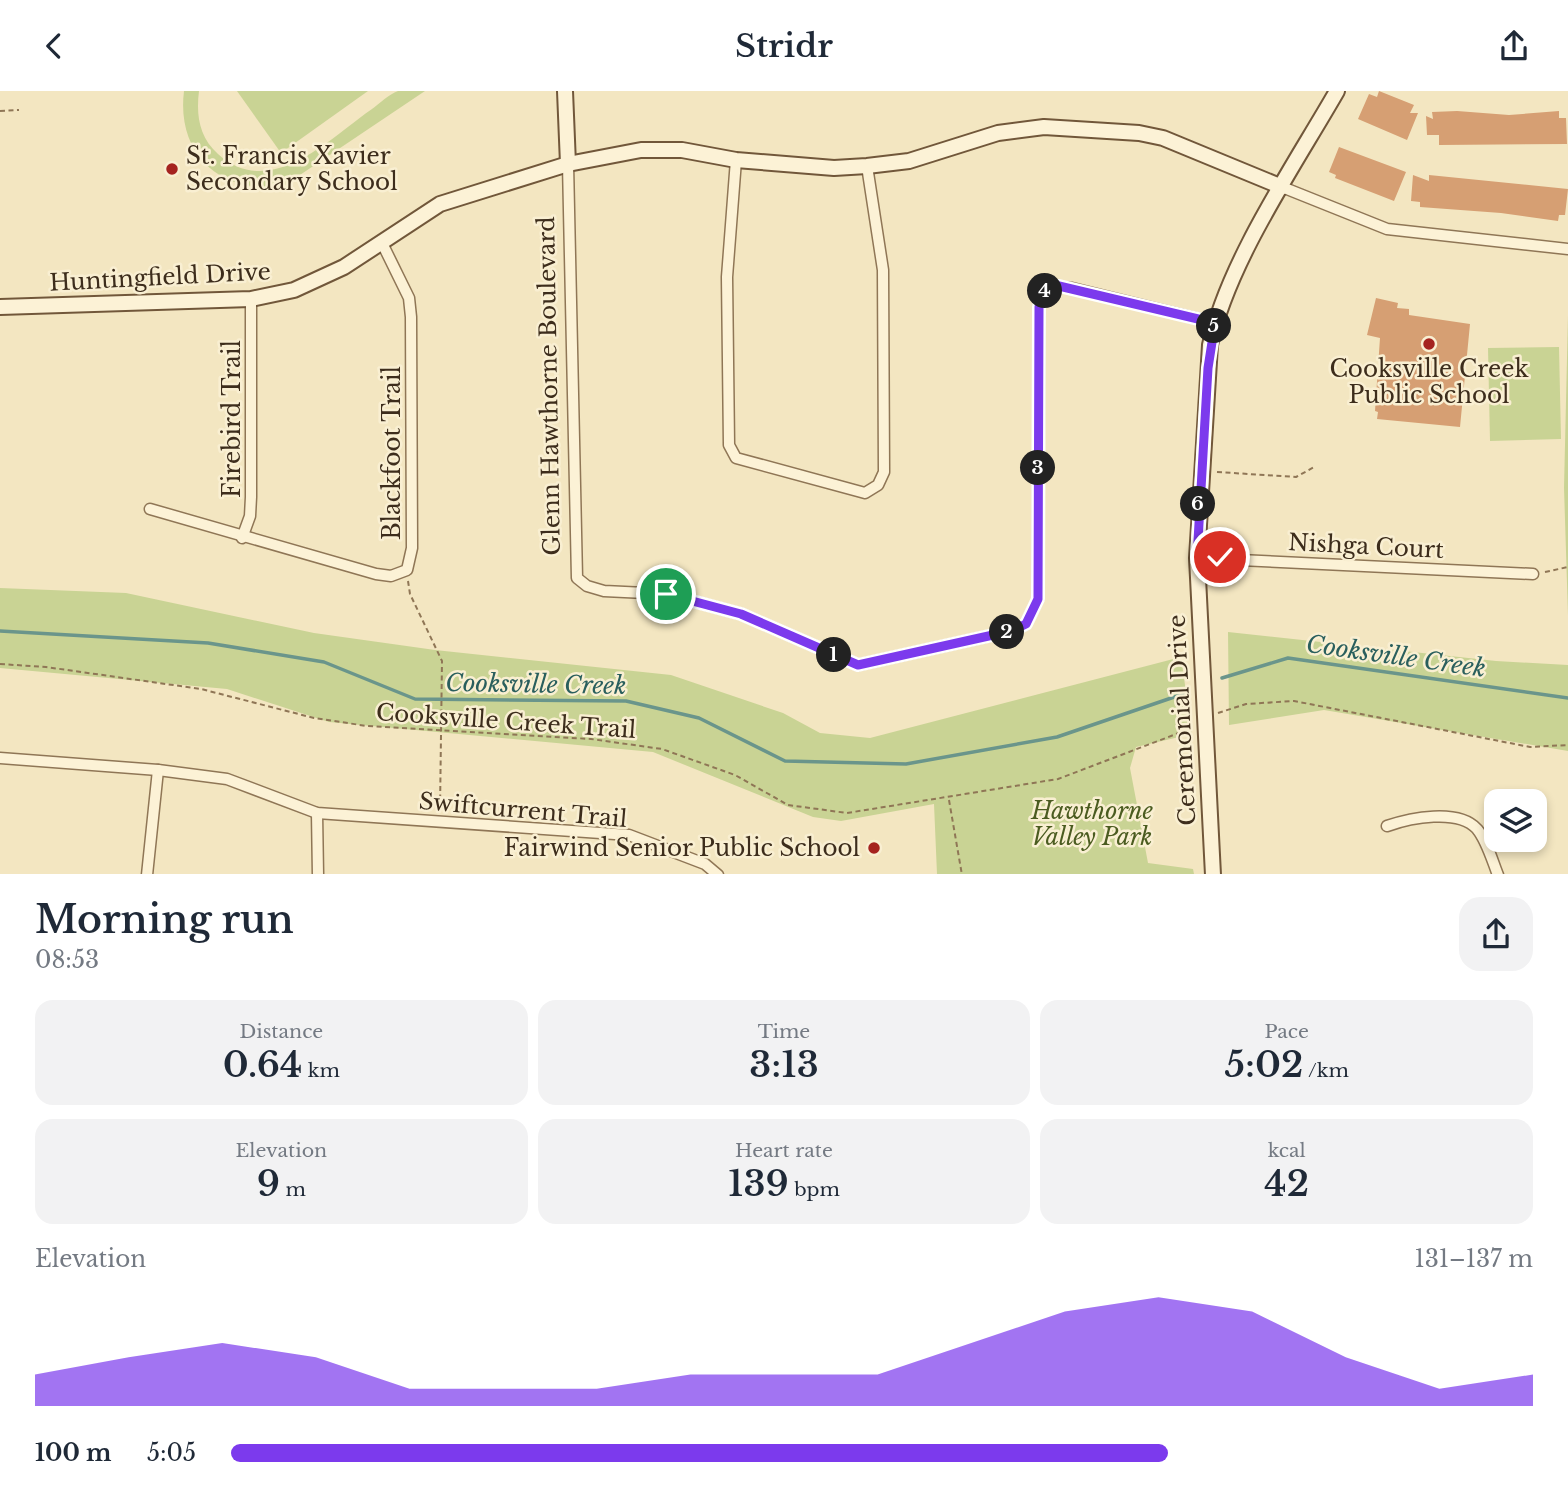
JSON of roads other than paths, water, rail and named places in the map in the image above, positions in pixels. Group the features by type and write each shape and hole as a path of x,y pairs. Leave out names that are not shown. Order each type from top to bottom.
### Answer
{"street":[{"name":"Glenn Hawthorne Boulevard","path":"565,91 577,578 587,586 604,591 666,594 741,614 858,665 1011,631 1026,624 1038,599 1039,333 1042,293 1049,288 1072,288 1215,323"},
{"name":"Ceremonial Drive","path":"1213,874 1197,558 1208,368 1215,323 1234,275 1337,91"},
{"name":"Huntingfield Drive","path":"0,307 251,299 294,291 322,280 440,204 568,165 641,150 682,150 736,160 834,167 867,166 909,161 998,132 1044,127 1139,133 1163,138 1282,187"},
{"path":"736,160 727,277 729,445 736,458 864,493 878,485 884,472 883,270 867,166"},
{"path":"1282,187 1387,229 1568,249"},
{"name":"Blackfoot Trail","path":"150,509 242,538 376,574 391,576 407,570 412,548 410,308 402,281 382,243"},
{"name":"Firebird Trail","path":"242,538 250,516 251,497 251,299"},
{"name":"Nishga Court","path":"1197,558 1533,574"},
{"name":"Swiftcurrent Trail","path":"0,758 158,770 227,779 317,813 629,835 705,864 718,874"},
{"path":"147,874 158,770"},
{"path":"317,813 318,874"},
{"path":"1387,826 1420,816 1466,821 1480,833 1498,874"}],"waterway":[{"name":"Cooksville Creek","path":"0,631 208,643 324,662 415,699 626,701 699,718 785,761 906,764 1057,737 1186,693"},
{"name":"Cooksville Creek","path":"1222,678 1288,658 1568,698"}],"place":[{"name":"St. Francis Xavier Secondary School","path":"172,169"},
{"name":"Cooksville Creek Public School","path":"1429,344"},
{"name":"Fairwind Senior Public School","path":"874,848"}],"park label":[{"name":"Hawthorne Valley Park","path":"1092,824"}]}
